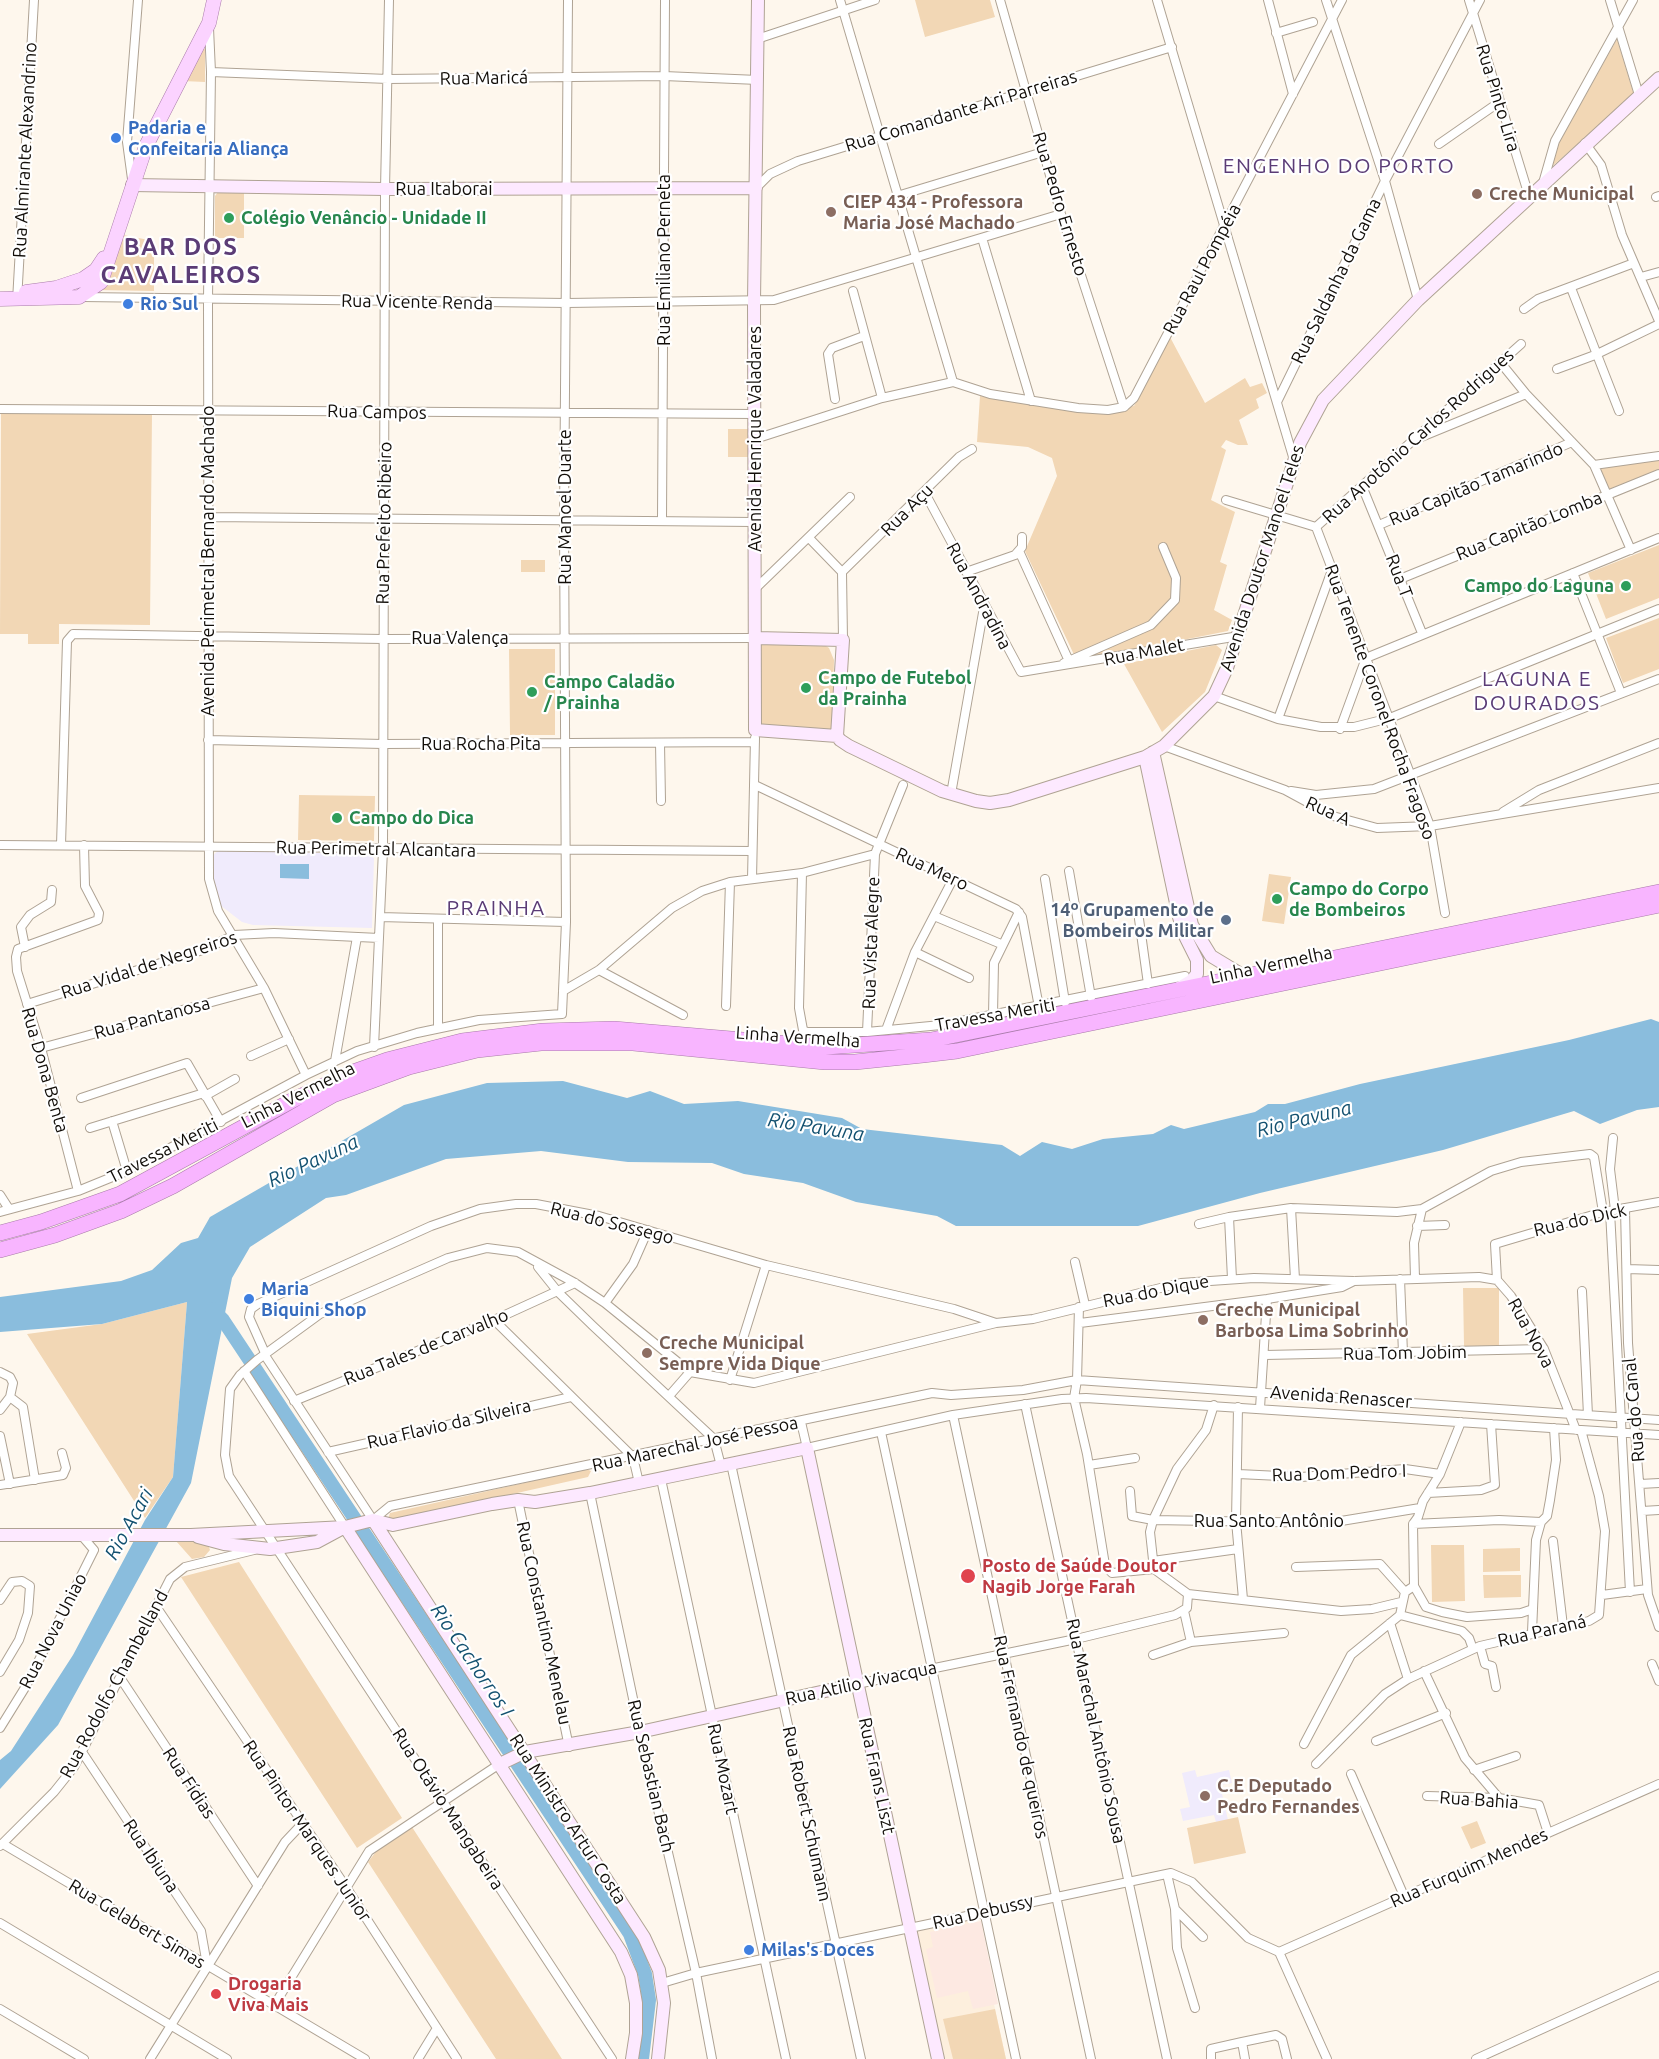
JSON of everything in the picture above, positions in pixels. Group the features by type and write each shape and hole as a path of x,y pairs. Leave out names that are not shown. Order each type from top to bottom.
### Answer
{"highway":[{"name":"Linha Vermelha","path":"0,1233 41,1222 120,1194 295,1099 353,1072 387,1060 462,1041 543,1031 614,1029 787,1045 861,1046 910,1043 952,1037 1659,892"},
{"name":"Linha Vermelha","path":"0,1250 55,1235 121,1211 174,1186 333,1095 409,1067 477,1050 541,1043 633,1043 825,1062 912,1057 957,1051 1659,905"}],"main road":[{"path":"0,299 57,293 80,297 100,282 146,146 208,23 214,0"},
{"path":"57,293 91,274 110,249"}],"street":[{"name":"Rua Almirante Alexandrino","path":"17,297 33,0"},
{"path":"132,184 127,142 138,0"},
{"name":"Rua Prefeito Ribeiro","path":"374,1047 383,850 385,189 389,0"},
{"name":"Rua Manoel Duarte","path":"562,1014 566,922 564,520 568,0"},
{"name":"Rua Emiliano Perneta","path":"662,521 665,0"},
{"name":"Avenida Henrique Valadares","path":"752,879 755,785 754,301 758,0"},
{"path":"840,0 953,382"},
{"path":"757,39 875,0"},
{"name":"Rua Pedro Ernesto","path":"1000,0 1061,214 1124,407"},
{"path":"1157,0 1294,460"},
{"path":"1268,0 1293,94"},
{"path":"1326,0 1385,181 1418,300"},
{"name":"Rua Raul Pompéia","path":"1124,407 1134,398 1226,226 1342,0"},
{"name":"Rua Pinto Lira","path":"1468,0 1498,103 1529,196"},
{"name":"Rua Saldanha da Gama","path":"1277,402 1385,181 1479,0"},
{"path":"1610,0 1639,95"},
{"path":"1543,183 1555,141 1633,0"},
{"path":"1276,33 1313,22"},
{"name":"Avenida Perimetral Bernardo Machado","path":"208,23 211,72 208,299 208,879 213,900 264,988 306,1075"},
{"name":"Rua Comandante Ari Parreiras","path":"756,188 770,174 786,165 1172,47"},
{"name":"Rua Maricá","path":"211,72 388,79 664,76 758,80"},
{"name":"Avenida Doutor Manoel Teles","path":"837,736 849,746 951,794 990,803 1010,800 1149,754 1164,746 1214,696 1239,636 1294,460 1307,427 1323,400 1418,300 1585,143 1659,78"},
{"path":"1439,144 1498,103"},
{"path":"127,142 146,146"},
{"path":"1557,369 1595,355 1658,318 1622,235 1600,165 1585,143"},
{"path":"897,196 1043,152"},
{"name":"Rua Itaborai","path":"132,184 385,189 756,188"},
{"name":"Rua Vicente Renda","path":"80,297 567,303 663,300 754,301 790,297 1061,214"},
{"path":"982,238 1031,401"},
{"path":"1524,309 1539,299 1634,263"},
{"path":"1641,277 1659,272"},
{"path":"1571,288 1618,411"},
{"path":"853,291 882,398"},
{"path":"835,399 828,354 832,348 864,336"},
{"name":"Rua Anotônio Carlos Rodrigues","path":"1316,527 1521,344"},
{"path":"1500,362 1526,394 1594,465 1631,550"},
{"path":"754,439 882,398 953,382 990,394 1031,401 1108,410 1124,407"},
{"path":"1413,440 1526,394"},
{"name":"Rua Campos","path":"0,409 755,414"},
{"name":"Rua Capitão Tamarindo","path":"1379,525 1572,442"},
{"name":"Rua Açu","path":"842,572 925,493 959,457 972,449"},
{"path":"1594,465 1659,456"},
{"name":"Rua Capitão Lomba","path":"1400,579 1659,474"},
{"name":"Rua T","path":"1362,486 1422,633"},
{"name":"Rua Andradina","path":"925,493 1021,672 1050,669"},
{"path":"755,589 810,539 850,497"},
{"path":"1226,500 1316,527"},
{"path":"208,517 754,522"},
{"name":"Rua Tenente Coronel Rocha Fragoso","path":"1316,527 1430,826 1445,913"},
{"path":"1340,729 1366,658 1422,633 1659,538"},
{"path":"755,736 837,736 843,640 842,572 810,539"},
{"path":"1022,539 1019,551 1069,661"},
{"path":"1050,669 1151,625 1175,600 1176,578 1163,546"},
{"path":"966,572 1019,551"},
{"path":"1278,718 1332,570"},
{"path":"1573,573 1621,693"},
{"path":"951,794 984,606"},
{"path":"1214,696 1278,718 1340,729 1390,718 1659,609"},
{"name":"Rua Valença","path":"61,844 68,641 71,635 383,639 756,638 843,640"},
{"name":"Rua Malet","path":"1050,669 1239,636"},
{"path":"1285,790 1316,795 1344,794 1374,789 1659,679"},
{"name":"Rua Rocha Pita","path":"208,740 383,744 566,744 660,743 755,736"},
{"path":"660,743 661,801"},
{"path":"1500,814 1539,790 1659,743"},
{"name":"Rua A","path":"1164,746 1285,790 1334,816 1355,824 1377,828 1430,826 1659,788"},
{"path":"1149,754 1192,925 1211,956 1244,976"},
{"path":"1149,754 1179,917 1184,934 1197,960 1197,974 1191,981 1175,991"},
{"name":"Rua Mero","path":"755,785 1019,912"},
{"path":"563,991 599,970 672,908 702,891 730,882 802,873 874,854 903,785"},
{"name":"Rua Perimetral Alcantara","path":"0,845 383,850 752,851"},
{"path":"22,948 98,920 99,913 85,886 84,845"},
{"name":"Rua Vista Alegre","path":"867,1032 874,854"},
{"path":"1069,871 1091,997"},
{"name":"Travessa Meriti","path":"802,873 799,1008 803,1030 867,1032 941,1025 1091,997 1185,976"},
{"path":"886,1030 915,952 953,879"},
{"path":"1045,879 1065,1002"},
{"path":"726,1006 730,882"},
{"name":"Rua Dona Benta","path":"52,890 51,902 30,915 21,927 22,948 17,971 78,1191"},
{"path":"993,1015 994,963 1001,944 1019,912"},
{"path":"1019,912 1039,1007"},
{"path":"933,916 1001,944"},
{"path":"380,917 566,922"},
{"path":"438,919 438,1027"},
{"path":"1138,919 1148,984"},
{"name":"Rua Vidal de Negreiros","path":"27,1004 206,949 234,935 274,933 380,938"},
{"path":"335,1061 357,938"},
{"path":"915,952 969,978"},
{"path":"599,970 683,1015"},
{"name":"Rua Pantanosa","path":"40,1048 264,988"},
{"name":"Travessa Meriti","path":"4,1210 78,1191 127,1171 306,1075 335,1061 374,1047 438,1027 496,1017 562,1014"},
{"path":"251,1056 289,1039"},
{"path":"81,1098 184,1063 189,1065 221,1122"},
{"path":"90,1128 204,1095 235,1079"},
{"path":"112,1120 127,1171"},
{"path":"1614,1138 1610,1169 1609,1211 1630,1592"},
{"path":"1199,1224 1228,1217 1291,1208 1397,1212 1422,1209 1491,1170 1521,1162 1583,1152 1594,1158 1609,1211"},
{"path":"0,1196 4,1210"},
{"name":"Rua do Dick","path":"1501,1240 1609,1211 1659,1202"},
{"name":"Rua do Sossego","path":"262,1356 249,1317 251,1309 258,1304 430,1226 480,1209 536,1204 648,1230 766,1266 954,1309 996,1323"},
{"path":"1290,1295 1292,1278 1291,1208"},
{"path":"1414,1278 1414,1243 1422,1209"},
{"name":"Rua do Canal","path":"1625,1209 1628,1343 1636,1418 1647,1589 1655,1608 1659,1627"},
{"path":"1228,1217 1232,1279"},
{"path":"1417,1226 1444,1225"},
{"path":"605,1303 633,1264 648,1230"},
{"name":"Rua Nova","path":"1501,1240 1494,1248 1497,1280 1511,1296 1544,1349 1578,1430 1599,1496 1605,1530 1601,1600"},
{"name":"Rua Otávio Mangabeira","path":"612,2059 282,1560 281,1548 264,1531 229,1476 225,1464 228,1398 234,1382 246,1369 320,1314 448,1258 487,1248 519,1252 536,1264 575,1283 605,1303 680,1367 690,1372"},
{"path":"1075,1262 1082,1306 1074,1398 1089,1465 1107,1570 1119,1573 1238,1549"},
{"path":"536,1264 558,1292 714,1439"},
{"path":"730,1380 766,1266"},
{"path":"1627,1269 1659,1270"},
{"name":"Rua do Dique","path":"690,1372 754,1383 996,1323 1033,1319 1181,1283 1292,1278 1354,1281 1479,1277 1497,1280"},
{"path":"1400,1279 1403,1353"},
{"name":"Rua do Dique","path":"1080,1323 1267,1299 1342,1287 1354,1281"},
{"name":"Rua Tales de Carvalho","path":"294,1401 494,1320 575,1283"},
{"path":"1582,1291 1588,1415"},
{"path":"1260,1408 1267,1299"},
{"path":"494,1320 633,1457 639,1483"},
{"name":"Rua Tom Jobim","path":"1265,1355 1544,1349"},
{"name":"Rua Ministro Artur Costa","path":"262,1356 328,1452 369,1521 644,1937 662,1983 664,2015 658,2059"},
{"name":"Rua Ministro Artur Costa","path":"246,1369 349,1526 627,1963 634,1986 637,2014 632,2059"},
{"path":"0,1372 10,1377 13,1383 10,1397 0,1410"},
{"path":"669,1396 690,1372"},
{"name":"Avenida Renascer","path":"1023,1390 1077,1380 1659,1420"},
{"name":"Rua Marechal José Pessoa","path":"213,1538 264,1531 349,1526 369,1521 390,1506 932,1393 951,1395 1023,1390"},
{"path":"10,1397 23,1407 35,1480"},
{"name":"Rua Flavio da Silveira","path":"328,1452 571,1397"},
{"name":"Avenida Renascer","path":"1025,1404 1074,1398 1214,1405 1659,1435"},
{"name":"Rua Marechal José Pessoa","path":"369,1521 393,1525 518,1500 535,1502 590,1493 953,1415 1025,1404"},
{"name":"Rua Marechal Antônio Sousa","path":"1025,1404 1167,2059"},
{"path":"1214,1405 1206,1430 1173,1475 1153,1520 1150,1532 1153,1565 1188,1594 1341,1611 1372,1609 1401,1602"},
{"path":"1238,1407 1236,1521 1243,1599"},
{"name":"Rua Frernando de queiros","path":"953,1415 1091,2059"},
{"name":"Rua Frans Liszt","path":"801,1422 938,2059"},
{"path":"1461,1422 1440,1474 1413,1524 1414,1586 1426,1607 1467,1617 1521,1613 1533,1609"},
{"path":"1428,1493 1481,1490 1495,1485 1491,1424"},
{"path":"1532,1632 1536,1540 1541,1522 1547,1516 1550,1500 1556,1460 1554,1428"},
{"path":"881,1432 1016,2059"},
{"path":"0,1436 10,1484"},
{"name":"Rua Robert Schumann","path":"714,1439 726,1465 782,1700 861,2059"},
{"path":"0,1485 63,1475 66,1468 62,1453"},
{"path":"1089,1465 1135,1458"},
{"name":"Rua Dom Pedro I","path":"1238,1474 1300,1477 1406,1469 1440,1474"},
{"name":"Rua Mozart","path":"661,1479 786,2059"},
{"path":"1640,1484 1659,1483"},
{"path":"1130,1491 1132,1516 1153,1520"},
{"name":"Rua Sebastian Bach","path":"590,1493 640,1732 696,1973 712,2059"},
{"name":"Rua Constantino Menelau","path":"518,1500 569,1747"},
{"name":"Rua Santo Antônio","path":"1153,1520 1349,1522 1420,1508"},
{"path":"1642,1511 1659,1509"},
{"path":"1413,1524 1498,1520 1541,1522"},
{"name":"Rua Marechal José Pessoa","path":"0,1535 191,1535 261,1549 281,1548 323,1540 349,1526"},
{"name":"Rua Nova Uniao","path":"0,1728 26,1686 94,1550 81,1535"},
{"path":"210,1560 216,1549 213,1538"},
{"path":"1553,1541 1563,1626"},
{"name":"Rua Rodolfo Chambelland","path":"2,1845 65,1780 121,1679 155,1605 170,1579 177,1572 210,1560 261,1549"},
{"path":"1296,1567 1380,1564 1405,1592"},
{"path":"0,1600 12,1582 22,1581 30,1586 28,1613 19,1640 0,1672"},
{"path":"1304,1744 1351,1655 1400,1615 1405,1592 1414,1586"},
{"path":"1601,1600 1647,1589"},
{"path":"1188,1594 1184,1611 1191,1642"},
{"name":"Rua Paraná","path":"1316,1764 1385,1694 1408,1678 1477,1648 1532,1632 1595,1619 1599,1615 1601,1600"},
{"name":"Rua Pintor Marques Junior","path":"155,1605 346,1887 457,2059"},
{"name":"Rua Atilio Vivacqua","path":"501,1764 522,1754 569,1747 1076,1639 1184,1611"},
{"path":"1400,1615 1467,1634"},
{"path":"1467,1617 1467,1634 1485,1664 1492,1666 1496,1687"},
{"path":"1390,1623 1408,1678"},
{"path":"1153,1655 1191,1642 1284,1634"},
{"path":"1652,1664 1659,1682"},
{"path":"1425,1671 1465,1758 1499,1798"},
{"name":"Rua Fídias","path":"121,1679 258,1886"},
{"path":"1376,1741 1446,1713"},
{"name":"Rua Ibiuna","path":"82,1752 201,1931 207,1965"},
{"path":"1474,1770 1516,1756"},
{"path":"275,2004 369,1851 501,1764"},
{"path":"1351,1774 1404,1896"},
{"name":"Rua Furquim Mendes","path":"1278,1952 1659,1784"},
{"name":"Rua Bahia","path":"1426,1796 1499,1798 1539,1805 1548,1833"},
{"path":"150,2059 285,1842 302,1824"},
{"name":"Rua Gelabert Simas","path":"2,1845 275,2004 364,2059"},
{"path":"1195,2008 1178,1948 1175,1909 1167,1874 1179,1875 1192,1882 1248,1938 1278,1952 1327,2059"},
{"name":"Rua Debussy","path":"662,1983 696,1973 984,1913 1056,1895 1167,1874"},
{"path":"1175,1909 1203,1937"},
{"path":"0,1923 227,2059"},
{"path":"1476,2059 1659,1976"},
{"path":"0,2008 84,2059"},
{"path":"418,2059 437,2028"},
{"path":"1211,2059 1211,2049 1280,2036 1287,2059"},
{"path":"1242,2042 1245,2059"}],"shaded area":[{"path":"915,0 990,0 995,17 925,37"},
{"path":"1617,39 1634,95 1549,169 1559,143"},
{"path":"201,48 205,49 205,82 183,81"},
{"name":"Colégio Venâncio - Unidade II","path":"218,192 244,192 244,238 215,238 215,196"},
{"path":"118,234 154,241 154,291 96,290"},
{"path":"1170,337 1205,403 1245,378 1250,387 1262,383 1267,393 1256,399 1259,408 1239,420 1248,445 1238,445 1226,440 1221,447 1226,450 1211,500 1235,512 1220,562 1227,565 1214,610 1232,620 1228,631 1077,661 1025,551 1057,476 1052,458 1028,447 977,442 980,396 1087,412 1134,406"},
{"path":"1,411 152,412 150,625 59,624 59,644 28,644 28,634 0,634"},
{"path":"728,429 748,429 748,457 728,457"},
{"path":"1659,456 1659,474 1608,494 1594,465"},
{"name":"Campo do Laguna","path":"1659,545 1659,598 1606,619 1588,573"},
{"path":"521,560 545,560 545,572 521,572"},
{"path":"1659,618 1659,669 1623,683 1606,638"},
{"path":"762,643 823,644 829,648 834,660 832,731 758,728 760,647"},
{"path":"1216,645 1222,650 1205,692 1162,732 1124,664"},
{"name":"Campo Caladão / Prainha","path":"509,649 555,649 555,735 510,735"},
{"name":"Campo do Dica","path":"299,795 375,796 374,841 298,840"},
{"path":"218,851 369,854 374,858 372,928 253,925 242,922 220,905 215,892 212,856"},
{"name":"Campo do Corpo de Bombeiros","path":"1269,874 1291,877 1284,924 1262,921"},
{"path":"1463,1288 1499,1288 1499,1346 1464,1346"},
{"path":"187,1302 173,1477 145,1518 27,1334 102,1324"},
{"path":"586,1469 591,1471 588,1477 393,1521 388,1519 390,1513"},
{"path":"201,1540 207,1542 210,1550 204,1557 192,1559 176,1541"},
{"path":"1431,1545 1464,1545 1465,1601 1432,1602"},
{"path":"1520,1548 1520,1571 1483,1572 1483,1549"},
{"path":"239,1562 402,1818 357,1848 181,1577"},
{"path":"1483,1575 1521,1575 1521,1597 1484,1598"},
{"name":"C.E Deputado Pedro Fernandes","path":"1195,1770 1197,1777 1229,1770 1232,1783 1220,1785 1228,1820 1216,1822 1214,1815 1183,1821 1180,1809 1190,1807 1182,1773"},
{"path":"1238,1817 1246,1853 1194,1864 1187,1828"},
{"path":"1477,1821 1486,1843 1471,1849 1461,1827"},
{"path":"412,1827 562,2059 496,2059 368,1862 378,1849"},
{"path":"975,1918 1006,2059 941,2059 912,1932"},
{"path":"981,1921 998,2004 973,2009 968,1991 937,1998 926,1949 933,1947 930,1932"},
{"path":"995,2009 1006,2059 953,2059 943,2019"}],"water":[{"path":"280,864 309,864 309,879 280,878"},
{"name":"Rio Pavuna","path":"1651,1019 1659,1022 1659,1107 1637,1110 1600,1124 1574,1111 1443,1150 1260,1193 1138,1226 956,1226 937,1216 856,1202 803,1183 744,1174 712,1163 628,1162 541,1151 446,1159 346,1195 326,1198 250,1247 232,1278 191,1483 58,1725 0,1789 0,1760 11,1751 73,1655 145,1520 173,1477 187,1302 102,1324 0,1332 0,1297 121,1281 152,1270 181,1243 198,1238 210,1217 404,1105 487,1083 563,1081 627,1098 650,1091 684,1104 738,1101 842,1118 862,1129 1002,1145 1020,1156 1042,1142 1072,1149 1103,1139 1153,1134 1171,1125 1184,1129 1255,1112 1268,1104 1285,1104 1360,1084 1569,1040"}],"waterway":[{"name":"Rio Cachorros I","path":"212,1309 223,1320 630,1934 645,1974 649,2000 642,2059"}],"place":[{"name":"Padaria e Confeitaria Aliança","path":"116,138"},
{"name":"Creche Municipal","path":"1477,194"},
{"name":"CIEP 434 - Professora Maria José Machado","path":"831,212"},
{"name":"Colégio Venâncio - Unidade II","path":"229,218"},
{"name":"Rio Sul","path":"128,304"},
{"name":"Campo do Laguna","path":"1626,586"},
{"name":"Campo de Futebol da Prainha","path":"806,688"},
{"name":"Campo Caladão / Prainha","path":"532,692"},
{"name":"Campo do Dica","path":"337,818"},
{"name":"Campo do Corpo de Bombeiros","path":"1277,899"},
{"name":"14º Grupamento de Bombeiros Militar","path":"1226,920"},
{"name":"Maria Biquini Shop","path":"249,1299"},
{"name":"Creche Municipal Barbosa Lima Sobrinho","path":"1203,1320"},
{"name":"Creche Municipal Sempre Vida Dique","path":"647,1353"},
{"name":"Posto de Saúde Doutor Nagib Jorge Farah","path":"968,1576"},
{"name":"C.E Deputado Pedro Fernandes","path":"1205,1796"},
{"name":"Milas's Doces","path":"749,1950"},
{"name":"Drogaria Viva Mais","path":"216,1994"}],"district":[{"name":"ENGENHO DO PORTO","path":"1339,166"},
{"name":"BAR DOS CAVALEIROS","path":"181,261"},
{"name":"LAGUNA E DOURADOS","path":"1537,691"},
{"name":"PRAINHA","path":"496,908"}],"water label":[{"name":"Rio Acari","path":"129,1524"}]}
